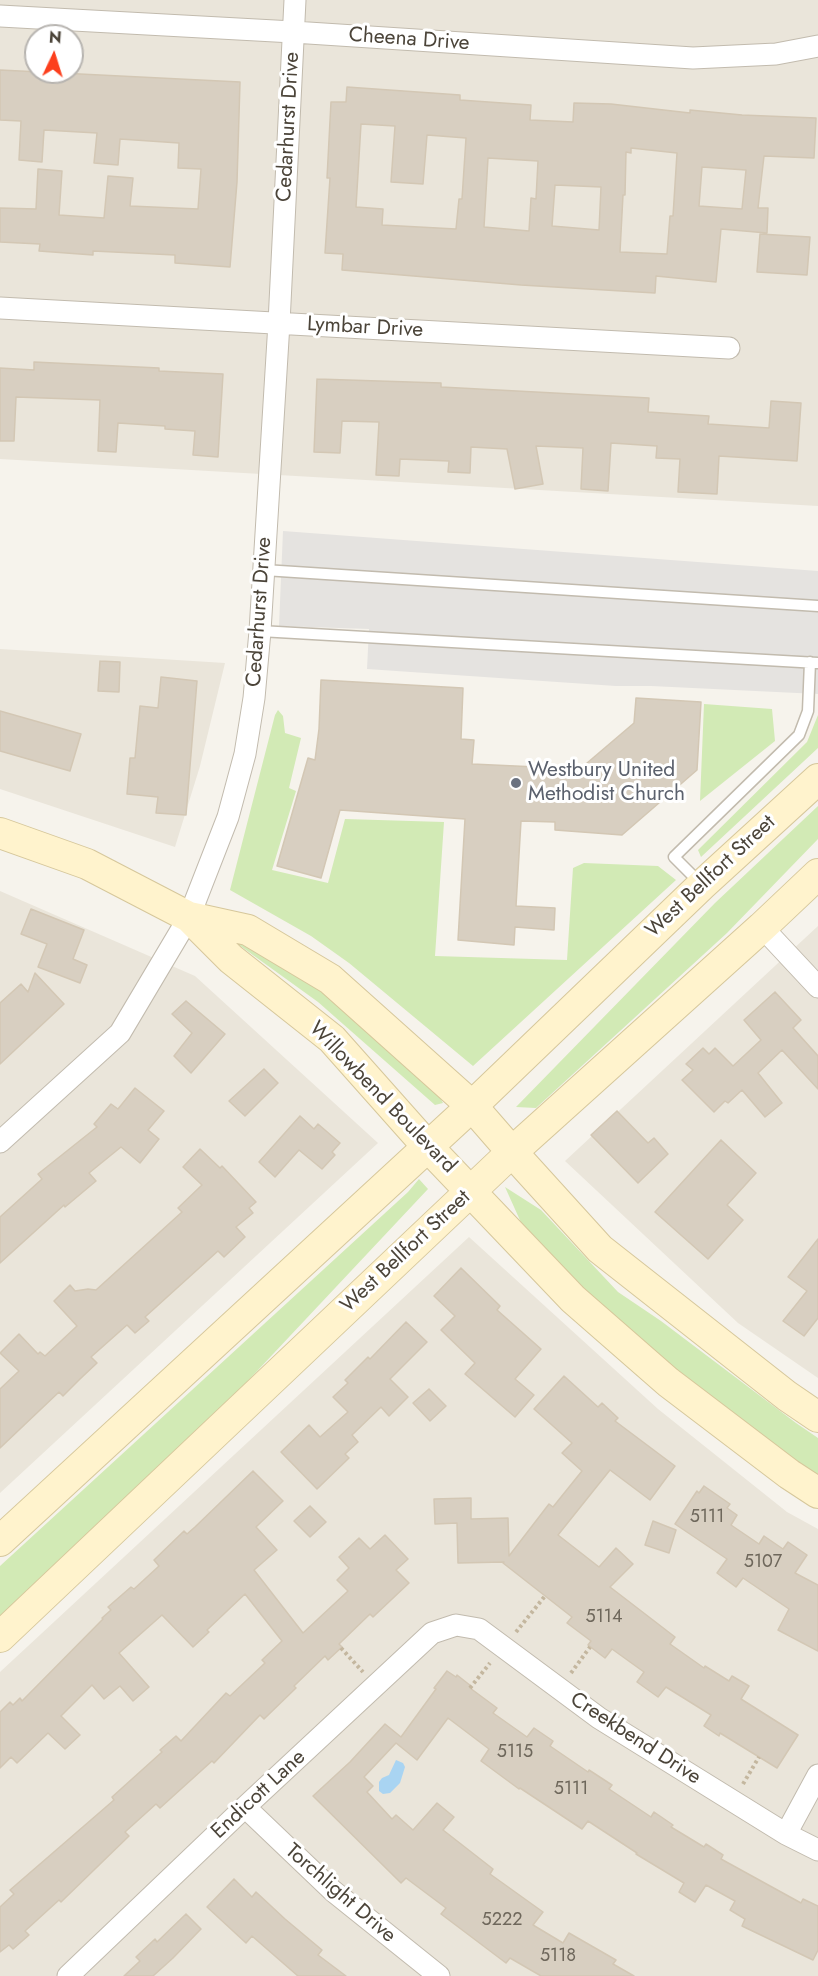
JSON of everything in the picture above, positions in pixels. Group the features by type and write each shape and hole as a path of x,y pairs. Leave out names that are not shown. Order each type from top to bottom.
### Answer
{"main road":[{"name":"West Bellfort Street","path":"0,1541 428,1147 702,885 818,779"},
{"name":"Willowbend Boulevard","path":"0,832 87,864 189,917 248,930 330,979 472,1106 600,1249 787,1396 818,1417"},
{"name":"West Bellfort Street","path":"0,1637 471,1190 818,874"},
{"name":"Willowbend Boulevard","path":"189,917 231,958 332,1040 428,1147 573,1299 662,1377 789,1474 818,1493"}],"street":[{"name":"Cedarhurst Drive","path":"0,1142 120,1033 189,917 228,817 245,754 254,698 260,631 279,323 295,0"},
{"name":"Cheena Drive","path":"0,16 693,58 776,54 818,45"},
{"name":"Lymbar Drive","path":"0,308 729,348"},
{"path":"762,927 818,987"},
{"name":"Creekbend Drive","path":"456,1625 478,1629 599,1718 786,1834 818,1850"},
{"name":"Endicott Lane","path":"68,1976 432,1633 456,1625"},
{"path":"786,1834 818,1775"},
{"name":"Torchlight Drive","path":"245,1807 333,1891 439,1976"}],"lane":[{"path":"264,570 818,606"},
{"path":"260,631 814,663 808,711 799,735 674,857 702,885"}],"path":[{"path":"470,1688 545,1596"},
{"path":"560,1689 590,1647"},
{"path":"341,1648 375,1686"},
{"path":"743,1784 759,1757"}],"shaded area":[{"path":"0,0 818,0 818,506 0,459"},
{"path":"283,531 818,571 818,694 616,686 367,669 369,629 279,626"},
{"path":"0,649 225,663 200,766 175,847 0,789"},
{"path":"0,891 195,976 378,1143 0,1493"},
{"path":"818,926 818,1378 738,1323 565,1161"},
{"path":"469,1237 658,1409 787,1512 818,1529 818,1976 0,1976 0,1672"}],"green space":[{"path":"704,704 772,709 775,741 700,801"},
{"path":"278,710 283,716 285,733 301,738 289,788 296,791 272,870 328,883 345,819 444,822 435,956 567,960 573,868 584,863 658,866 676,880 473,1066 349,963 311,936 230,890"},
{"path":"818,715 818,748 701,857 698,850 807,742"},
{"path":"818,806 818,839 727,933 536,1108 516,1107 715,903"},
{"path":"221,932 312,983 429,1076 443,1103 435,1105 318,1002"},
{"path":"419,1179 428,1189 213,1418 0,1617 0,1566 408,1192"},
{"path":"505,1187 541,1210 618,1292 661,1321 818,1438 818,1475 776,1448 645,1348 528,1238"}],"water":[{"path":"396,1760 403,1763 405,1767 400,1783 390,1793 383,1794 379,1791 379,1782 389,1775"}],"building":[{"path":"0,70 24,71 24,84 84,84 84,74 240,82 237,182 230,267 175,263 175,255 93,251 93,255 39,251 40,244 0,242 0,208 36,209 38,169 62,171 59,215 104,218 108,176 133,178 130,206 198,209 201,169 178,168 179,143 120,139 118,165 94,163 97,133 44,130 42,162 19,160 21,121 0,120"},
{"path":"347,87 460,95 460,100 531,105 530,120 573,122 574,103 611,104 690,113 690,110 816,118 814,158 764,156 758,208 768,208 767,233 721,229 716,282 656,276 655,293 521,285 342,270 343,254 325,253 330,178 327,178 331,102 346,102","holes":["361,124 395,126 391,182 423,184 427,135 466,138 462,199 459,199 456,229 382,225 383,209 356,207","631,148 677,153 673,216 670,216 667,254 620,252 626,152 631,153","488,158 538,161 536,199 531,198 529,231 484,227","702,167 746,170 742,209 699,206","555,185 601,187 599,230 552,226"]},
{"path":"760,234 810,237 807,275 757,272"},
{"path":"34,362 159,368 159,371 223,374 218,457 193,455 195,431 165,429 165,426 118,423 116,452 98,451 100,400 16,397 14,441 0,441 0,368 34,370"},
{"path":"317,379 441,383 441,387 649,398 648,412 709,416 708,424 769,428 771,401 801,403 797,461 719,456 717,494 678,492 680,459 656,458 657,446 611,443 608,491 581,489 583,448 536,446 543,484 515,489 507,449 471,447 470,473 448,472 449,461 400,459 399,476 376,475 379,422 342,421 340,453 314,452"},
{"path":"100,661 120,662 119,692 98,691"},
{"path":"161,677 197,681 186,815 156,813 158,797 127,794 130,758 135,758 140,706 158,708"},
{"path":"321,680 463,688 461,739 474,740 472,764 580,769 634,723 636,698 701,702 697,770 622,835 555,830 555,822 521,821 516,906 555,908 554,930 515,927 514,945 458,940 465,819 340,810 321,878 277,866 308,758 315,760"},
{"path":"0,711 81,734 70,771 0,751"},
{"path":"31,909 84,930 73,959 87,965 80,983 38,967 47,944 21,934"},
{"path":"35,973 64,1004 0,1064 0,1003 21,984 28,992"},
{"path":"775,992 801,1020 793,1028 818,1056 818,1089 782,1050 758,1073 782,1103 765,1117 742,1090 728,1103 725,1101 714,1112 682,1080 693,1070 686,1064 703,1048 709,1054 715,1048 733,1066 761,1040 744,1020"},
{"path":"186,1001 225,1034 191,1073 174,1056 192,1033 172,1014"},
{"path":"264,1069 278,1083 245,1116 229,1101"},
{"path":"135,1088 164,1111 148,1130 159,1139 140,1163 121,1147 89,1173 96,1181 65,1207 64,1205 0,1263 0,1217 42,1179 38,1174 97,1127 94,1124 111,1104 118,1109"},
{"path":"617,1111 648,1143 654,1138 668,1154 638,1183 591,1135"},
{"path":"300,1116 314,1129 318,1124 340,1143 332,1152 335,1155 322,1169 299,1150 275,1177 259,1162"},
{"path":"721,1140 756,1173 727,1205 743,1220 708,1259 655,1212"},
{"path":"200,1149 220,1168 222,1166 256,1202 249,1208 253,1213 236,1227 245,1237 224,1257 218,1251 145,1317 149,1321 135,1333 127,1325 91,1357 97,1363 63,1396 59,1392 0,1448 0,1389 19,1371 0,1353 19,1334 38,1354 40,1352 45,1356 77,1326 54,1301 70,1285 75,1291 96,1290 182,1212 178,1208 202,1185 183,1167"},
{"path":"818,1239 818,1318 804,1336 783,1321 807,1291 788,1277"},
{"path":"461,1268 500,1306 497,1310 541,1349 515,1379 534,1395 515,1417 465,1374 475,1363 441,1330 455,1316 434,1296"},
{"path":"406,1322 427,1342 390,1379 408,1397 389,1416 381,1407 352,1435 358,1442 345,1454 349,1458 317,1489 281,1452 309,1425 320,1437 348,1412 333,1397 348,1383 345,1380 368,1357 370,1359"},
{"path":"564,1376 598,1407 602,1403 618,1418 615,1421 675,1466 650,1500 610,1470 558,1535 599,1567 616,1548 633,1564 610,1587 675,1637 670,1644 704,1668 705,1666 729,1681 732,1676 749,1686 741,1699 798,1735 777,1768 720,1733 719,1736 704,1726 711,1715 666,1687 658,1697 637,1682 644,1672 612,1649 605,1658 588,1645 591,1641 567,1623 572,1617 504,1562 458,1563 457,1523 435,1524 434,1499 471,1498 471,1519 508,1518 509,1556 549,1504 553,1507 582,1471 562,1453 572,1443 534,1409"},
{"path":"429,1389 446,1406 430,1421 413,1403"},
{"path":"253,1471 283,1501 256,1527 277,1550 254,1570 303,1633 348,1591 337,1580 349,1568 339,1557 359,1538 370,1549 385,1535 408,1559 396,1570 409,1583 373,1617 370,1614 339,1644 342,1647 328,1660 325,1656 264,1719 260,1715 214,1763 212,1761 160,1808 156,1804 125,1832 129,1836 61,1902 59,1900 25,1931 29,1935 13,1949 9,1945 0,1952 0,1907 14,1894 10,1890 114,1800 112,1797 162,1752 160,1750 176,1736 181,1741 226,1693 230,1696 265,1663 262,1660 282,1641 245,1594 207,1630 209,1632 193,1647 162,1615 119,1653 149,1687 133,1701 120,1686 104,1699 92,1685 61,1716 80,1735 65,1749 48,1733 17,1763 11,1757 0,1768 0,1712 10,1702 13,1705 20,1698 22,1701 103,1619 111,1610 108,1607 131,1587 134,1589 159,1566 154,1560 184,1531 187,1534 195,1527"},
{"path":"704,1486 730,1504 727,1508 737,1515 731,1525 759,1544 764,1536 783,1549 788,1542 807,1555 795,1573 818,1585 818,1651 778,1630 789,1609 743,1578 736,1587 717,1573 727,1559 675,1524 697,1491 699,1493"},
{"path":"310,1506 326,1522 310,1537 294,1521"},
{"path":"653,1521 676,1530 669,1553 645,1545"},
{"path":"447,1671 456,1677 457,1675 497,1708 493,1713 527,1737 534,1728 553,1741 550,1746 612,1785 609,1789 651,1817 654,1812 673,1825 671,1827 704,1847 706,1844 723,1855 721,1859 801,1903 803,1899 818,1906 818,1950 813,1960 742,1926 745,1919 730,1910 735,1901 706,1885 695,1902 679,1892 684,1883 588,1821 582,1829 519,1789 481,1761 489,1749 448,1718 417,1760 396,1743 364,1777 373,1786 367,1792 392,1819 396,1815 413,1830 437,1803 454,1817 443,1830 493,1869 490,1874 543,1912 533,1925 563,1943 569,1933 616,1960 613,1964 634,1976 541,1976 510,1958 506,1963 441,1914 446,1908 406,1878 401,1883 313,1796 350,1762 385,1724 401,1737"},
{"path":"234,1879 252,1897 256,1892 322,1950 318,1955 346,1976 298,1976 252,1936 246,1943 207,1907"},
{"path":"186,1914 201,1929 173,1958 153,1976 124,1976 140,1961 136,1957 155,1939 157,1942"}],"place":[{"name":"Westbury United Methodist Church","path":"516,783"}]}
